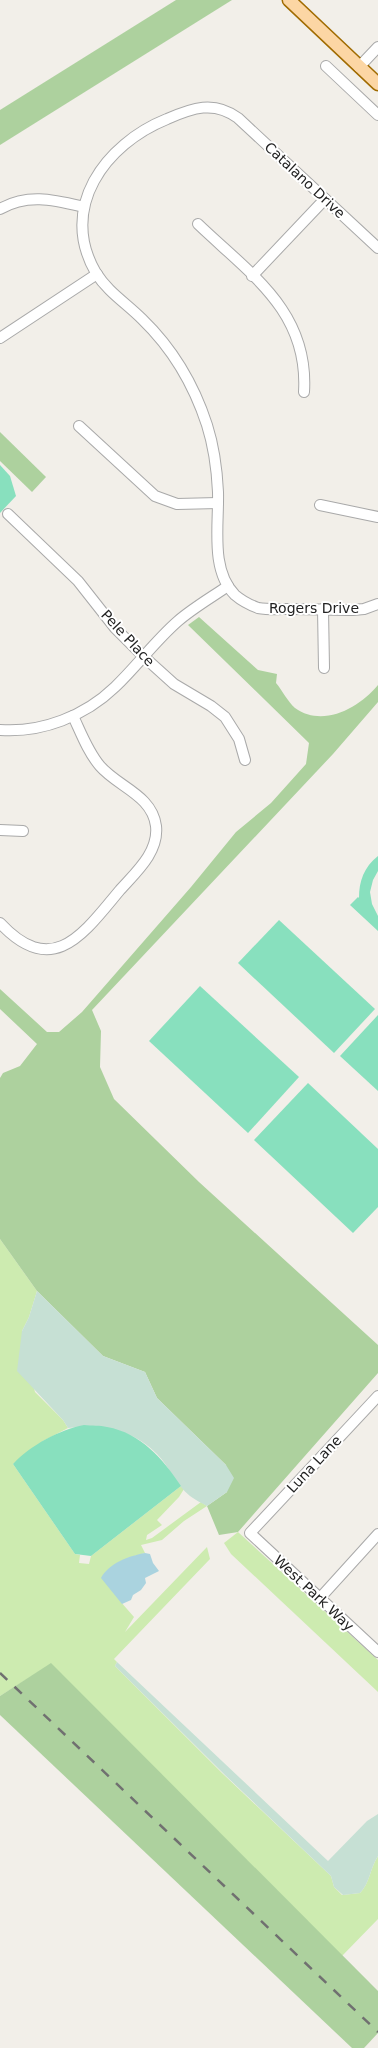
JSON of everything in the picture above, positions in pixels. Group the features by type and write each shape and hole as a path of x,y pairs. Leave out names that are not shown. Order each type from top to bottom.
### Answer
{"main road":[{"path":"289,0 378,84"}],"street":[{"path":"360,67 378,47"},
{"path":"326,66 378,115"},
{"name":"Rogers Drive","path":"232,113 212,107 196,107 164,120 126,144 103,166 90,185 84,207 82,222 89,258 97,274 111,292 142,319 176,360 200,406 210,434 214,456 220,566 228,586 242,600 257,607 268,609 364,609 378,604"},
{"name":"Catalano Drive","path":"232,113 378,248"},
{"path":"0,208 18,200 36,198 84,207"},
{"path":"252,276 325,199"},
{"path":"198,224 278,302 294,330 304,364 304,392"},
{"path":"0,338 97,274"},
{"path":"79,426 155,496 177,504 218,503"},
{"path":"320,505 378,517"},
{"name":"Pele Place","path":"8,514 78,581 115,628 143,656 174,684 211,706 225,717 238,735 245,760"},
{"path":"0,730 30,729 53,724 73,716 104,697 177,621 228,586"},
{"path":"323,609 324,668"},
{"path":"0,922 24,943 44,948 60,947 74,941 88,929 153,850 156,837 155,822 149,808 141,798 99,765 73,716"},
{"path":"0,830 23,831"},
{"name":"Luna Lane","path":"250,1533 378,1396"},
{"name":"West Park Way","path":"250,1533 378,1652"},
{"path":"320,1598 378,1534"}],"green space":[{"path":"176,0 232,0 0,145 0,110"},
{"path":"0,432 46,477 32,492 0,461"},
{"path":"0,465 10,476 16,496 0,513"},
{"path":"199,617 258,670 277,674 276,683 287,699 295,708 306,714 329,716 340,713 361,701 378,685 378,702 333,754 92,1010 101,1031 100,1067 114,1099 199,1182 378,1345 378,1373 238,1532 219,1535 207,1506 227,1492 226,1465 157,1398 145,1372 103,1356 37,1291 0,1239 0,1078 3,1073 20,1066 37,1044 0,1009 0,989 47,1032 59,1032 82,1012 191,887 236,832 271,803 306,764 309,743 188,625"},
{"path":"378,856 378,871 370,892 372,904 378,916 378,931 350,905 359,898 363,875"},
{"path":"279,920 375,1009 334,1053 238,963"},
{"path":"200,986 299,1077 248,1133 149,1041"},
{"path":"378,1015 378,1091 340,1056"},
{"path":"308,1083 378,1149 378,1207 353,1233 254,1140"},
{"path":"0,1239 37,1291 29,1317 22,1331 22,1346 35,1392 63,1420 68,1428 43,1441 13,1464 75,1554 80,1555 79,1563 89,1564 91,1556 181,1486 184,1489 179,1497 157,1520 162,1525 147,1535 146,1540 152,1538 201,1502 207,1506 184,1521 162,1540 141,1545 145,1553 128,1558 120,1601 134,1617 125,1632 207,1547 210,1559 114,1659 117,1662 115,1666 222,1773 331,1876 334,1887 342,1895 360,1893 366,1885 378,1856 378,1919 342,1956 51,1664 0,1696"},
{"path":"37,1291 103,1356 145,1372 157,1398 226,1465 234,1478 227,1492 207,1506 185,1492 157,1454 127,1433 104,1427 68,1428 63,1420 17,1371 22,1331 29,1317"},
{"path":"84,1425 104,1426 119,1430 141,1441 167,1466 181,1486 91,1556 75,1554 13,1464 46,1439"},
{"path":"238,1532 378,1660 378,1692 231,1554 224,1543"},
{"path":"117,1662 328,1861 367,1821 378,1814 378,1856 366,1885 360,1893 343,1895 334,1887 331,1876 115,1666"},
{"path":"51,1663 378,1991 378,2033 364,2048 352,2048 0,1715 0,1696"}],"water":[{"path":"145,1553 150,1554 153,1563 159,1571 145,1578 146,1583 141,1590 133,1595 131,1600 122,1604 101,1578 114,1564 132,1556"}],"railway":[{"path":"0,1673 378,2032"}]}
